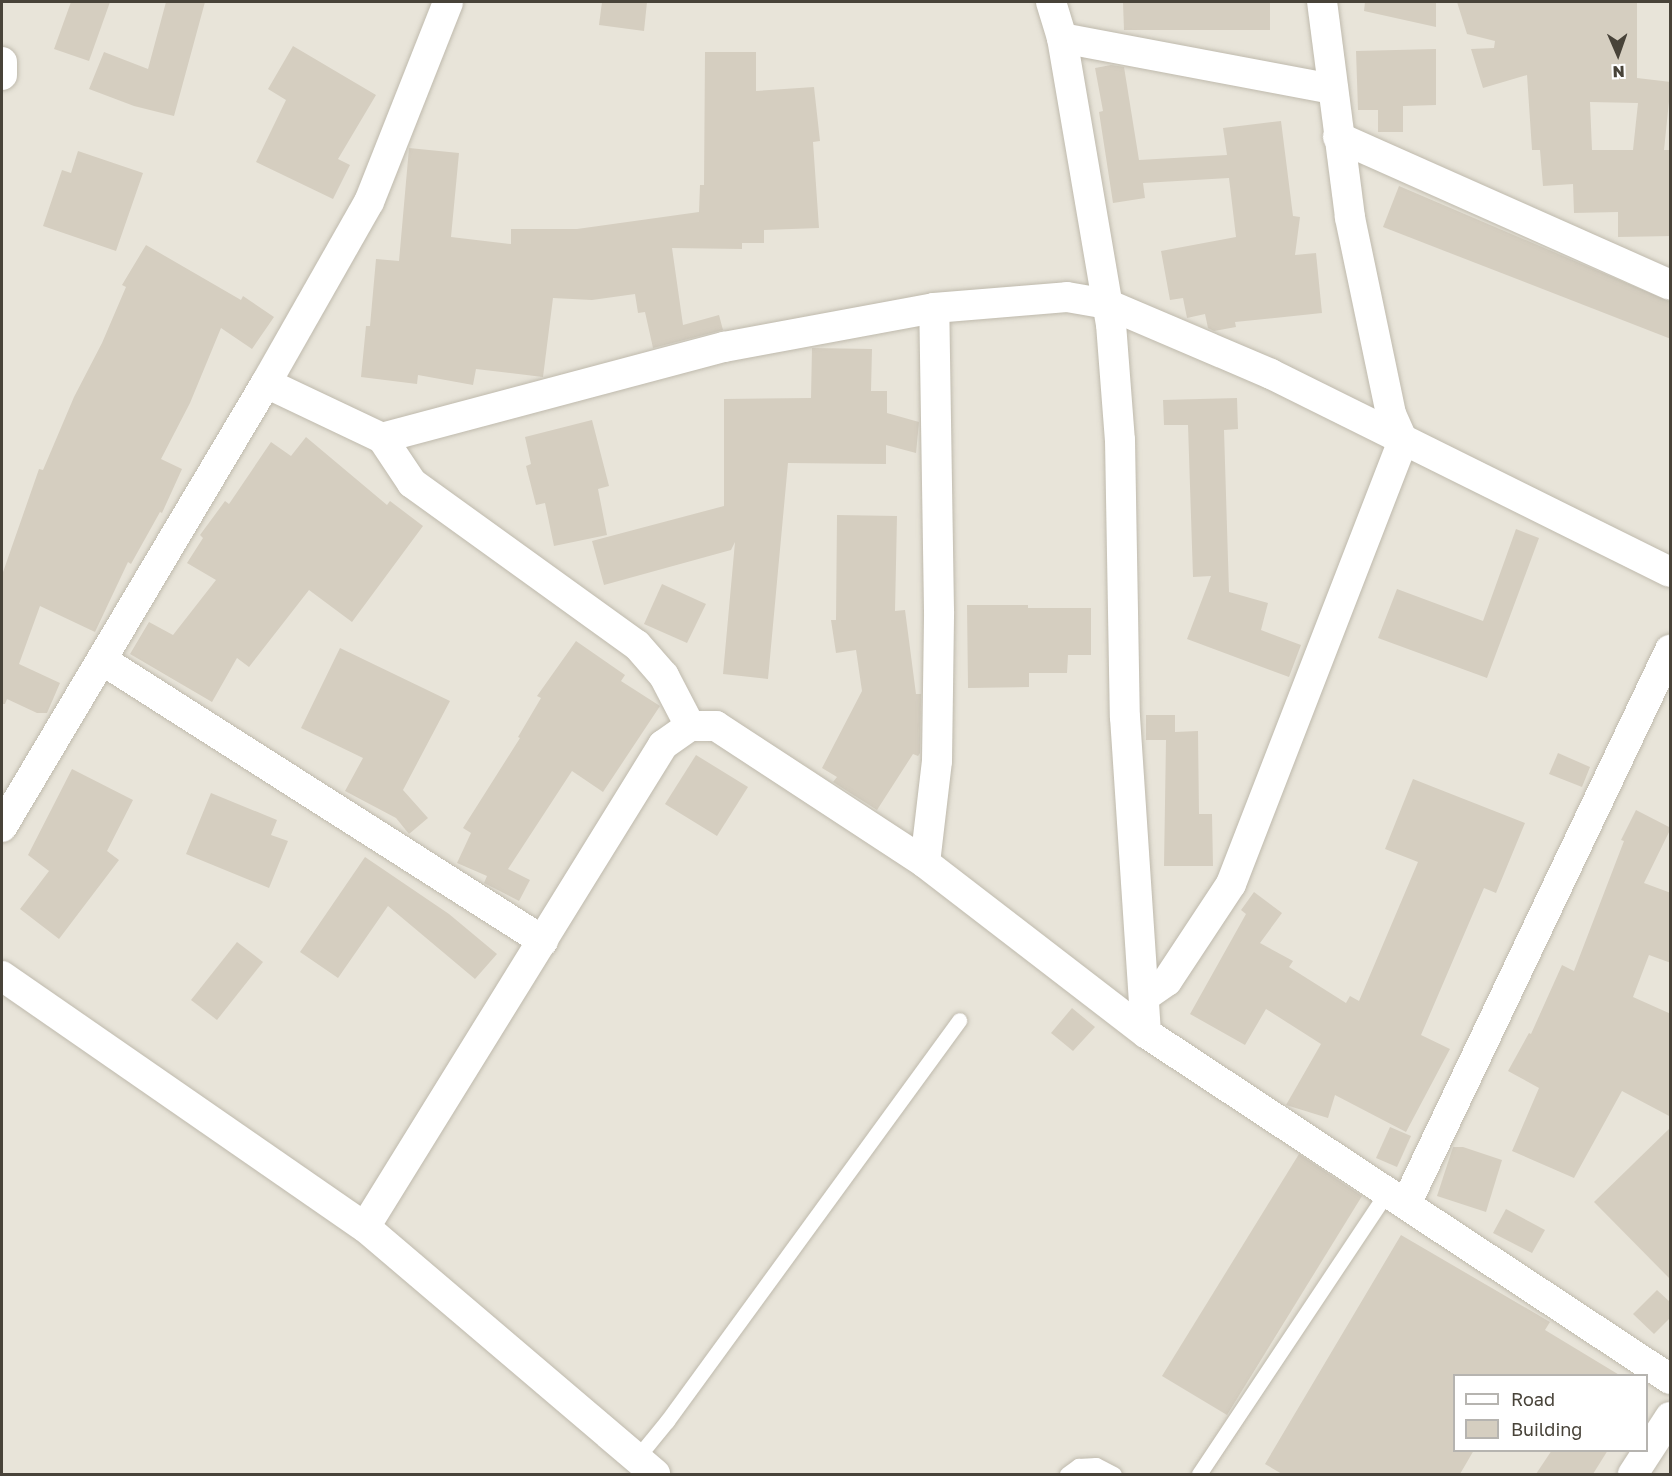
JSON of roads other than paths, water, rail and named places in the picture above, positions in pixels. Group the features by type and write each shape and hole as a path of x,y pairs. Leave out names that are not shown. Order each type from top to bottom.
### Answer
{"street":[{"path":"2,826 266,383 369,202 448,2"},
{"path":"1052,2 1062,38 1107,304 1120,440 1125,717 1146,1033"},
{"path":"1144,997 1167,981 1231,884 1403,441 1391,414 1350,217 1322,2"},
{"path":"1062,38 1332,88"},
{"path":"2,62 2,75"},
{"path":"1338,137 1671,285"},
{"path":"382,438 724,347 934,308 1067,297 1107,304 1271,374 1671,572"},
{"path":"925,863 937,760 939,611 934,308"},
{"path":"266,383 382,438 412,483 637,645 664,675 690,726"},
{"path":"1397,1198 1671,650"},
{"path":"102,660 543,941"},
{"path":"364,1227 663,745 690,726 716,726 925,863 1146,1033 1671,1379"},
{"path":"2,976 364,1227 646,1467"},
{"path":"1648,1452 1671,1417"},
{"path":"1633,1474 1648,1452"}],"lane":[{"path":"646,1467 668,1421 959,1020"},
{"path":"1199,1474 1397,1198"},
{"path":"1067,1474 1078,1466 1096,1466 1114,1474"}]}
